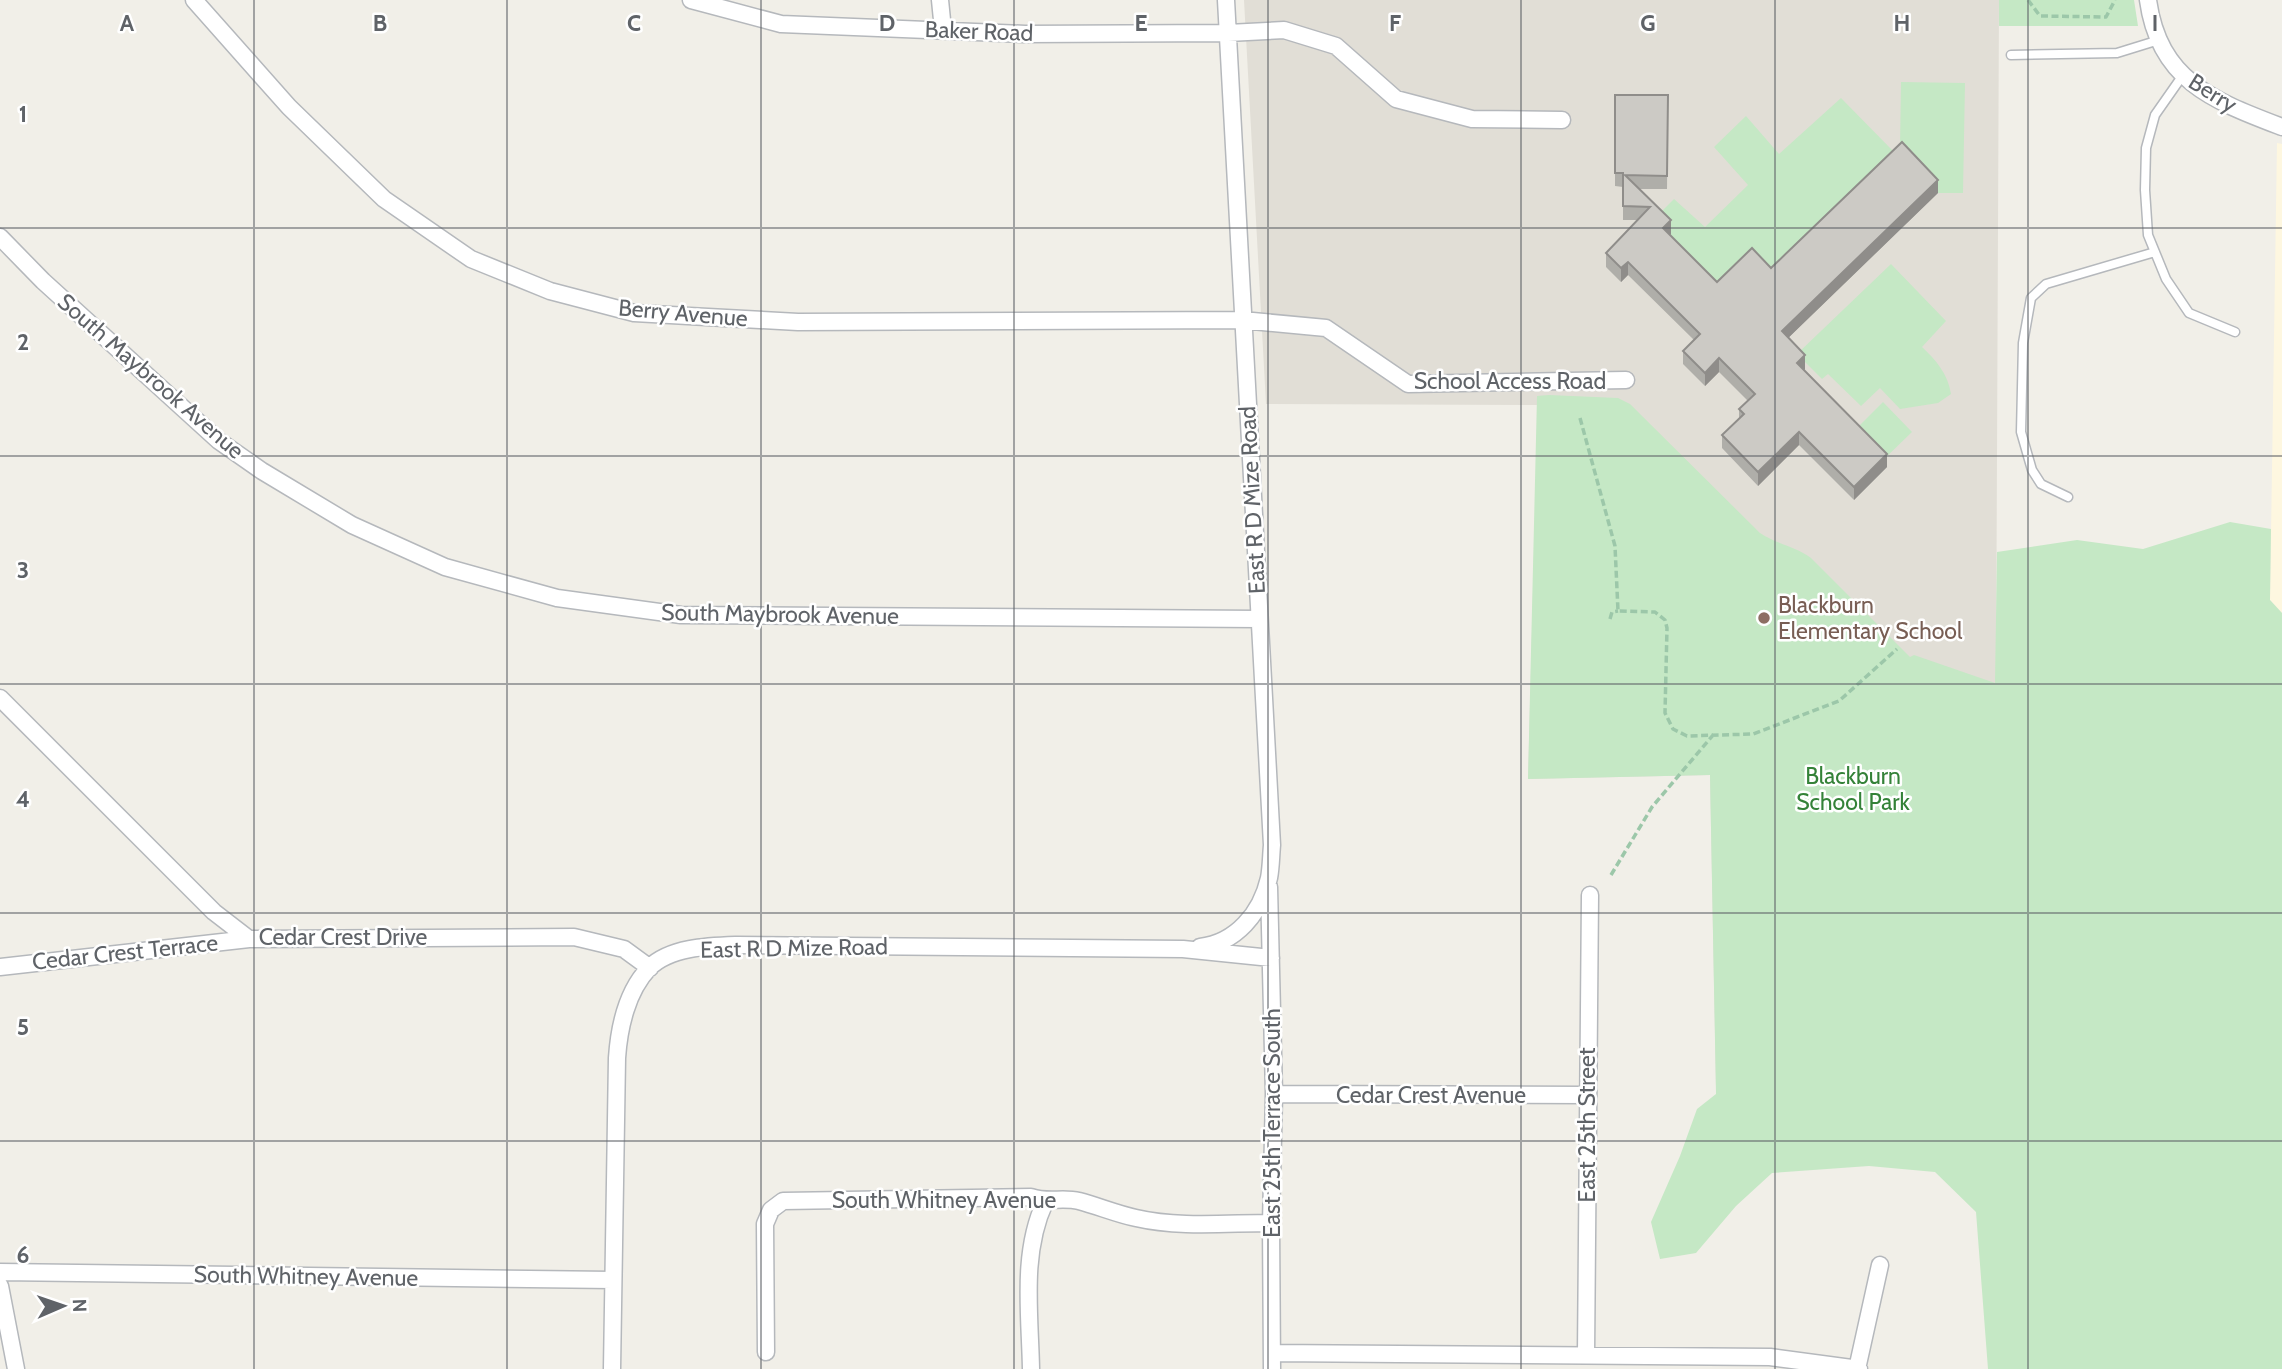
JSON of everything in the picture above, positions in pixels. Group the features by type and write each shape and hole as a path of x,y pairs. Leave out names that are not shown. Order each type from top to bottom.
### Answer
{"street":[{"name":"Berry Avenue","path":"194,0 289,107 384,199 471,259 550,291 634,313 798,322 1242,320"},
{"name":"Baker Road","path":"691,0 781,24 1025,34 1228,33 1284,30 1336,46 1396,99 1472,119 1562,120"},
{"path":"940,0 943,30"},
{"name":"East R D Mize Road","path":"1183,949 1207,946 1228,939 1247,923 1259,905 1269,878 1272,845 1226,0"},
{"name":"Berry","path":"2148,0 2152,25 2165,55 2192,85 2231,108 2282,127"},
{"name":"South Maybrook Avenue","path":"0,237 43,281 219,441 262,471 352,525 445,567 556,598 681,615 1259,619"},
{"name":"School Access Road","path":"1242,320 1326,328 1408,384 1626,380"},
{"name":"Cedar Crest Drive","path":"0,698 214,912 249,939 574,937 624,950 650,968"},
{"name":"East 25th Terrace South","path":"1269,878 1274,1094 1272,1361"},
{"name":"East 25th Street","path":"1586,1355 1590,895"},
{"name":"Cedar Crest Terrace","path":"0,967 249,939"},
{"name":"East R D Mize Road","path":"650,968 684,951 737,945 1183,949 1271,958"},
{"path":"612,1369 619,1030 625,1009 650,968"},
{"name":"Cedar Crest Avenue","path":"1274,1094 1587,1095"},
{"name":"South Whitney Avenue","path":"766,1352 765,1224 771,1210 783,1201 1031,1197 1045,1202 1059,1199 1076,1201 1137,1219 1175,1223 1271,1223"},
{"path":"1031,1369 1029,1259 1035,1223 1045,1202"},
{"path":"1272,1361 1586,1355 1770,1357 1858,1369 1880,1265"},
{"name":"South Whitney Avenue","path":"0,1272 613,1280"},
{"path":"0,1286 16,1369"}],"lane":[{"path":"2011,55 2117,53 2159,40"},
{"path":"2183,75 2155,115 2146,148 2148,235 2166,279 2189,313 2235,332"},
{"path":"2068,497 2040,484 2032,470 2021,432 2023,343 2031,298 2046,284 2155,251"}],"path":[{"path":"2028,0 2040,16 2106,17 2115,0"},
{"path":"1580,418 1615,546 1618,611"},
{"path":"1610,619 1612,612 1618,611 1655,612 1662,615 1667,628 1664,707 1673,729 1687,736 1753,734 1839,701 1897,649"},
{"path":"1611,874 1653,807 1714,734"}],"shaded area":[{"name":"Blackburn Elementary School","path":"1244,0 1999,0 1996,684 1717,1138 1710,775 1528,779 1538,405 1266,404"},
{"path":"2277,143 2282,144 2282,613 2270,600"}],"green space":[{"path":"1999,0 2134,0 2138,26 1999,26"},
{"path":"1901,82 1965,83 1963,193 1938,193 1902,156 1751,329 1655,218 1674,199 1705,227 1748,185 1714,147 1746,116 1779,154 1841,98 1893,151 1900,147"},
{"path":"1891,264 1946,321 1922,347 1941,368 1951,394 1938,403 1900,409 1880,388 1861,406 1828,374 1822,379 1797,354"},
{"name":"Blackburn School Park","path":"1537,396 1618,398 1630,404 1760,533 1811,558 1910,657 1914,655 1995,683 1997,552 2077,540 2143,549 2230,522 2271,529 2270,600 2282,613 2282,1369 1988,1369 1976,1212 1935,1172 1869,1166 1772,1173 1736,1206 1696,1253 1660,1259 1651,1222 1697,1109 1716,1094 1710,775 1528,779"},
{"path":"1883,402 1912,432 1881,462 1852,433"}],"building":[{"path":"1615,95 1668,95 1667,176 1625,175 1671,220 1663,228 1717,282 1752,248 1771,268 1902,142 1938,180 1782,331 1805,355 1797,363 1887,454 1854,487 1799,432 1758,472 1722,435 1744,414 1739,409 1755,394 1719,358 1705,373 1683,351 1700,334 1628,262 1621,268 1606,253 1650,207 1623,206 1623,173 1615,173"}],"place":[{"name":"Blackburn Elementary School","path":"1764,618"}]}
